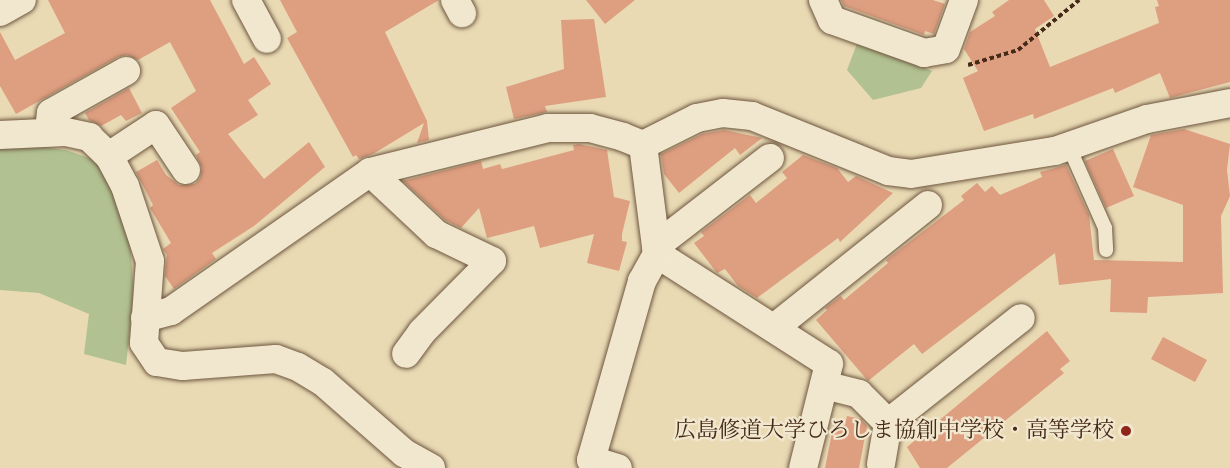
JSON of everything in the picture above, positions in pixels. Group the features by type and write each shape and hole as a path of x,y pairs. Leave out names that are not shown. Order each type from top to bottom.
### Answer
{"street":[{"path":"0,12 22,0"},
{"path":"246,0 267,39"},
{"path":"823,0 832,20 924,53 946,49 964,0"},
{"path":"49,131 51,113 126,71"},
{"path":"146,318 171,311 370,172 560,126 605,131 643,145 697,118 723,112 752,116 888,171 912,174 1069,147 1148,119 1230,103"},
{"path":"109,156 156,124 186,170"},
{"path":"0,135 49,131 89,137 109,156 125,186 150,261 144,343 157,362 183,366 276,359 298,367 323,382 397,448 431,468"},
{"path":"643,145 657,250 829,364 803,468"},
{"path":"618,468 591,460 642,281 657,250 770,158"},
{"path":"370,172 436,234 502,266 422,332 406,354"},
{"path":"774,328 928,205"},
{"path":"881,464 888,423 1021,318"},
{"path":"824,385 859,394 888,423"}],"lane":[{"path":"1069,147 1105,228 1106,250"}],"path":[{"path":"960,67 1018,50 1079,0"}],"green space":[{"path":"858,41 932,71 921,88 873,100 847,70"},
{"path":"26,145 66,150 98,161 110,185 130,240 134,295 126,365 84,354 89,314 39,293 0,290 0,148"}],"building":[{"path":"48,0 210,0 244,64 254,57 271,84 248,100 258,115 228,134 264,179 309,142 325,167 254,226 212,253 216,259 174,289 165,276 167,255 163,249 171,243 150,208 153,205 136,172 157,160 166,175 179,185 195,184 200,178 202,168 196,155 200,152 171,108 196,91 170,42 138,60 127,55 118,57 16,114 0,86 0,32 15,60 65,33"},
{"path":"280,0 439,0 385,32 427,121 429,140 417,143 424,123 373,154 359,159 356,155 353,157 287,38 297,32"},
{"path":"586,0 635,0 605,24"},
{"path":"841,0 933,0 945,4 934,34 925,31 924,35 844,6"},
{"path":"1009,0 1044,0 1054,16 1035,29 1050,67 1159,23 1155,7 1159,6 1157,0 1230,0 1230,82 1170,98 1160,73 1115,93 1113,88 1034,119 1033,114 984,131 963,78 978,71 964,49 970,32 995,16 992,12"},
{"path":"594,19 606,97 545,106 547,112 514,119 506,87 564,69 561,20"},
{"path":"129,88 142,113 126,121 121,115 101,126 89,120 85,113"},
{"path":"1184,129 1230,144 1227,170 1230,196 1221,216 1223,293 1148,297 1147,313 1110,312 1111,279 1059,285 1055,253 922,354 914,344 868,381 816,320 827,310 825,308 841,296 844,300 888,263 886,260 964,200 961,196 977,183 985,192 992,186 1000,195 1042,177 1040,172 1066,165 1089,215 1094,260 1183,262 1183,205 1133,187 1151,135"},
{"path":"724,130 762,138 740,155 735,148 679,193 664,174 661,154 702,134"},
{"path":"579,144 607,150 614,197 630,201 622,234 622,241 627,242 619,271 587,263 594,234 540,248 534,226 487,238 479,208 461,228 445,220 403,181 481,161 483,169 500,164 502,169 574,150 573,145"},
{"path":"1113,149 1134,196 1106,208 1085,161"},
{"path":"803,155 837,168 848,182 856,176 893,193 840,242 838,238 757,298 738,286 725,269 717,273 694,243 704,236 701,232 750,195 756,203 787,178 782,172"},
{"path":"1047,331 1070,361 1060,369 1064,373 947,468 920,468 907,447"},
{"path":"1163,337 1207,360 1195,382 1151,359"},
{"path":"847,416 861,419 867,426 859,468 825,468 834,423 845,425"}],"place":[{"name":"広島修道大学ひろしま協創中学校・高等学校","path":"1126,431"}]}
